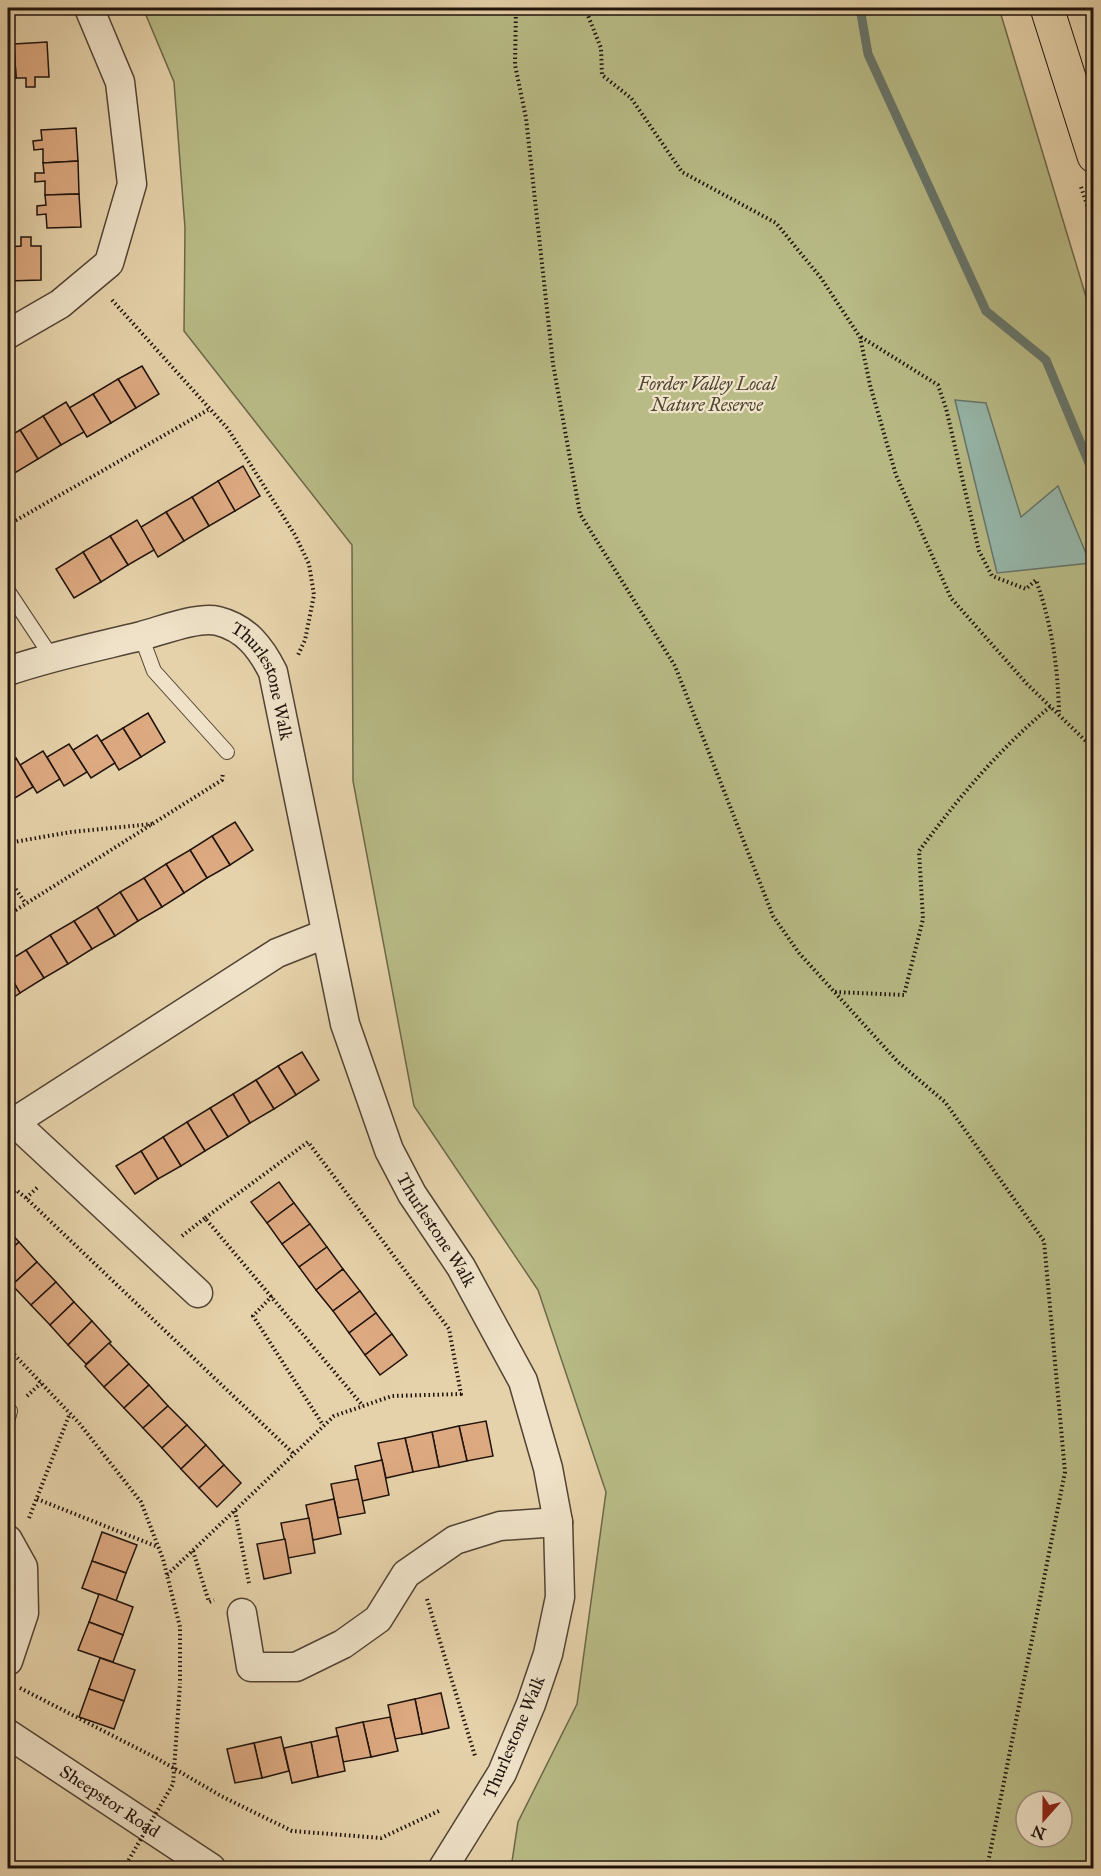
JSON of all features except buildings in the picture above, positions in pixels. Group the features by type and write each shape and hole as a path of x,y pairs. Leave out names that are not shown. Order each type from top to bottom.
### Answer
{"main road":[{"path":"1047,8 1094,156"}],"street":[{"path":"8,334 60,304 109,263 132,184 120,82 89,8"},
{"name":"Thurlestone Walk","path":"8,671 51,656 188,623 216,620 241,631 262,649 273,672 345,1024 389,1150 412,1194 461,1267 523,1381 548,1468 558,1522 560,1597 548,1654 535,1694 502,1773 443,1869"},
{"path":"198,1293 10,1124 277,953 325,934"},
{"path":"236,1605 251,1667 296,1667 343,1644 378,1619 406,1574 455,1540 500,1526 558,1522"},
{"path":"10,1545 23,1567 24,1612 13,1674"},
{"name":"Sheepstor Road","path":"12,1747 211,1869"}],"lane":[{"path":"8,591 51,656"},
{"path":"141,636 154,671 227,752"}],"path":[{"path":"516,8 515,65 526,118 553,364 580,514 675,666 773,916 799,953 898,1062 945,1101 1044,1241 1065,1472 987,1869"},
{"path":"585,8 601,48 602,75 631,98 682,172 776,223 821,278 860,337 870,385 896,475 951,598 1027,684 1094,749"},
{"path":"93,276 208,410 228,429 295,535 309,564 314,595 305,640 277,692"},
{"path":"860,337 938,386 946,408 979,551 992,576 1026,589 1036,580 1058,663 1059,714"},
{"path":"8,525 208,410"},
{"path":"835,992 904,995 923,919 919,851 962,792 1010,740 1051,706"},
{"path":"8,915 222,780 227,752"},
{"path":"8,843 71,832 153,824"},
{"path":"8,878 26,904"},
{"path":"157,1256 308,1142 450,1329 461,1394 392,1396 334,1416 167,1575"},
{"path":"8,1198 16,1190 26,1198 294,1454"},
{"path":"205,1218 363,1406"},
{"path":"272,1296 253,1316 323,1425"},
{"path":"8,1348 70,1413 141,1502 167,1575 180,1627 180,1684 173,1784 124,1869"},
{"path":"10,1545 37,1499 70,1413"},
{"path":"37,1499 158,1547"},
{"path":"193,1551 209,1602 236,1605 251,1592 235,1510"},
{"path":"417,1567 475,1757 469,1766"},
{"path":"13,1674 221,1796 292,1831 381,1838 440,1811 446,1802"}],"green space":[{"name":"Forder Valley Local Nature Reserve","path":"143,8 999,8 1093,320 1093,1868 511,1868 518,1822 577,1704 606,1492 538,1290 414,1106 353,781 352,545 184,331 185,228 174,82"}],"water":[{"path":"955,400 986,403 1021,517 1058,486 1090,563 997,573"}],"waterway":[{"path":"860,8 868,54 986,311 1046,360 1094,475"}]}
